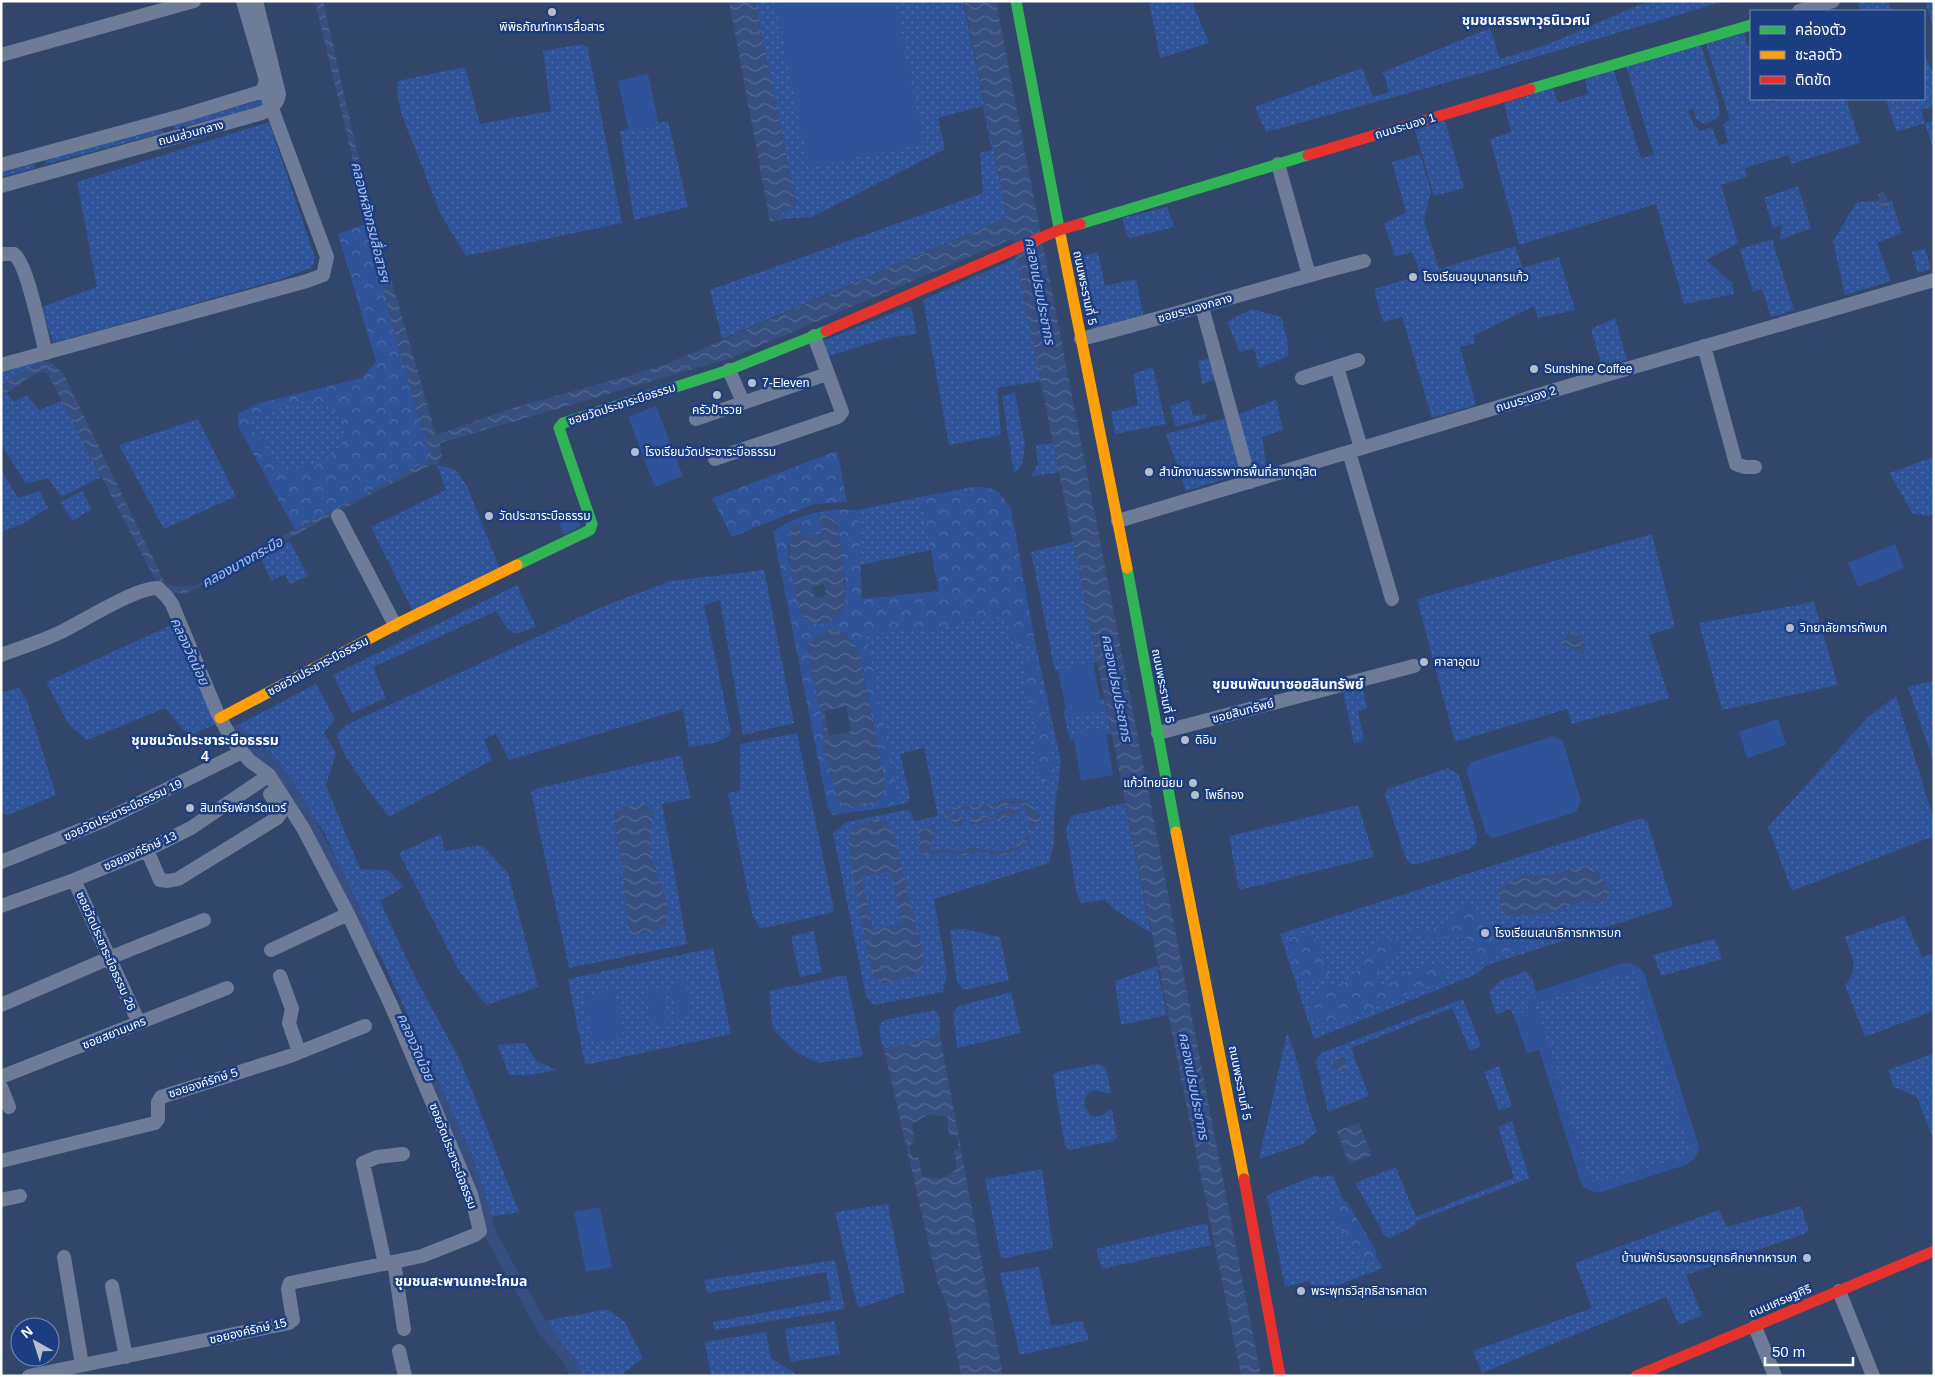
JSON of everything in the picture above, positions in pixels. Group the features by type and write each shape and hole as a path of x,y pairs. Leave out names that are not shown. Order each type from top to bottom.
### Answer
{"street":[{"path":"1,55 194,1"},
{"path":"1,365 298,284 323,275 327,256 264,87 266,80 243,1"},
{"path":"256,1 279,94 278,101 272,108"},
{"name":"ถนนพระรามที่ 5","path":"1016,1 1059,230 1118,521 1244,1172 1280,1376"},
{"path":"1802,10 1833,1"},
{"name":"ถนนระนอง 1","path":"1045,235 1278,164 1750,25"},
{"name":"ถนนส่วนกลาง","path":"1,165 165,121 260,92 264,87"},
{"name":"ถนนส่วนกลาง","path":"1,186 262,113 272,108"},
{"path":"165,121 171,138"},
{"path":"37,155 42,174"},
{"path":"1278,164 1309,275"},
{"name":"ซอยวัดประชาระบือธรรม","path":"219,715 395,625 590,530 592,524 559,428 563,423 730,370 814,336 1045,235"},
{"path":"1,254 14,254 19,258 25,272 46,352"},
{"name":"ซอยระนองกลาง","path":"1081,339 1364,261"},
{"name":"ถนนระนอง 2","path":"1118,521 1704,346 1934,280"},
{"path":"1202,307 1250,482"},
{"path":"715,459 838,417 842,412 814,336"},
{"path":"1704,346 1736,464 1755,468"},
{"path":"1302,378 1358,360"},
{"path":"1337,367 1355,450 1392,599"},
{"path":"730,370 743,402"},
{"path":"696,419 828,374"},
{"path":"338,516 395,625"},
{"name":"ซอยวัดประชาระบือธรรม","path":"1,655 62,632 140,592 155,588 160,589 172,604 219,715 232,740 264,777 269,775 303,828 348,914 452,1148 471,1194 480,1231"},
{"name":"ซอยสินทรัพย์","path":"1158,734 1414,666"},
{"name":"ซอยวัดประชาระบือธรรม 19","path":"1,862 103,821 236,755 240,750"},
{"path":"147,850 160,880 168,881 178,878 280,814 280,810 264,777"},
{"name":"ซอยองค์รักษ์ 13","path":"1,906 74,880 147,850 191,828 264,777"},
{"name":"ซอยวัดประชาระบือธรรม 26","path":"74,880 139,1023"},
{"path":"272,950 348,914"},
{"path":"1,1005 204,920"},
{"path":"280,976 292,1009 289,1024 299,1052"},
{"name":"ซอยสยามนคร","path":"1,1078 227,988"},
{"name":"ซอยองค์รักษ์ 5","path":"1,1160 155,1123 158,1119 158,1102 161,1097 299,1052 364,1026"},
{"path":"1,1087 9,1107"},
{"path":"403,1154 377,1157 363,1163 390,1263 404,1329"},
{"path":"1,1200 20,1196"},
{"name":"ซอยองค์รักษ์ 15","path":"29,1376 289,1323 293,1320 288,1289 290,1283 428,1254 475,1235 480,1231"},
{"name":"ถนนเศรษฐศิริ","path":"1636,1376 1934,1251"},
{"path":"64,1257 82,1365"},
{"path":"112,1286 126,1357"},
{"path":"1839,1291 1873,1376"},
{"path":"1755,1327 1775,1376"},
{"path":"399,1351 405,1376"}],"green space":[{"path":"755,1 963,1 1007,215 1001,220 722,339 710,290 983,193 980,153 992,150 983,106 938,118 945,149 812,217 781,219 780,214 796,203"},
{"path":"776,1 895,1 923,144 809,167"},
{"path":"1149,1 1192,1 1209,43 1160,58"},
{"path":"1653,1 1725,1 1485,72 1266,132 1255,107 1362,68 1373,97 1389,92 1383,72 1490,28 1500,59 1546,45"},
{"path":"1857,1 1888,1 1891,10 1860,10"},
{"path":"1925,1 1932,1 1934,7 1934,31"},
{"path":"1744,33 1750,53 1750,100 1770,100 1772,103 1777,100 1846,100 1860,143 1791,164 1788,155 1745,168 1747,177 1721,185 1738,243 1706,260 1732,283 1734,294 1684,304 1656,204 1519,245 1490,139 1511,132 1504,103 1553,88 1558,103 1588,94 1585,78 1614,70 1641,158 1654,155 1626,66 1701,45 1720,114 1715,120 1704,124 1696,119 1694,109 1688,110 1693,123 1700,131 1712,127 1719,145 1728,143 1723,124 1730,120 1706,44"},
{"path":"583,44 588,48 622,223 466,256 441,215 402,115 397,94 398,81 465,67 480,124 551,111 543,51"},
{"path":"1925,55 1934,75 1934,106 1921,110 1925,123 1896,132 1886,100 1925,100"},
{"path":"648,74 659,125 629,132 618,81"},
{"path":"262,100 266,103 261,107 175,129 173,127 175,125"},
{"path":"668,121 688,207 634,220 620,131"},
{"path":"1445,121 1464,188 1434,196 1415,130"},
{"path":"1934,121 1934,152 1925,123"},
{"path":"269,122 315,258 312,267 282,279 53,343 42,307 97,287 77,182"},
{"path":"162,129 163,133 45,163 46,160"},
{"name":"โรงเรียนอนุบาลกรแก้ว","path":"1420,154 1431,191 1424,220 1439,269 1515,246 1523,268 1559,257 1575,310 1538,318 1534,306 1473,336 1475,343 1460,347 1476,405 1432,418 1402,317 1383,322 1374,289 1421,275 1412,252 1395,257 1384,224 1406,212 1392,162"},
{"path":"33,164 35,168 1,177 1,173"},
{"path":"1798,186 1811,228 1780,240 1782,225 1773,228 1764,198"},
{"path":"1892,201 1902,233 1877,243 1891,281 1845,295 1833,241 1857,202"},
{"path":"1167,207 1174,227 1130,238 1127,236 1122,218"},
{"path":"368,223 390,316 420,424 432,453 430,459 419,466 295,530 238,426 238,414 256,404 362,378 376,362 338,234","holes":["306,400 330,406 346,424 340,447 321,461 289,472 273,463 261,436 249,429 249,419 257,413 271,412"]},
{"path":"1774,239 1773,243 1794,310 1771,317 1762,289 1753,292 1740,249"},
{"path":"1925,248 1931,269 1918,273 1912,252"},
{"path":"1098,252 1105,286 1136,279 1144,318 1091,330 1077,257"},
{"path":"1016,258 1041,381 997,388 1001,435 949,445 923,300"},
{"path":"911,306 917,334 887,338 826,357 822,341"},
{"path":"1251,309 1281,317 1287,339 1288,356 1259,368 1254,348 1240,352 1227,322"},
{"path":"1615,318 1627,360 1602,367 1591,329"},
{"path":"1210,358 1216,379 1202,384 1198,361"},
{"path":"45,361 1,386 1,370 27,362"},
{"path":"1153,367 1166,424 1115,434 1111,412 1138,405 1133,374"},
{"path":"7,393 14,402 26,395 39,410 62,401 101,477 61,497 48,478 26,484 1,444 1,397"},
{"path":"1015,393 1025,445 1022,465 1014,473 1002,396"},
{"path":"1276,399 1283,430 1262,437 1267,468 1252,473 1237,415"},
{"path":"306,400 330,406 346,424 340,447 321,461 289,472 273,463 261,436 249,429 249,419 257,413 271,412"},
{"path":"1189,400 1193,416 1206,414 1206,419 1175,427 1170,406"},
{"path":"656,406 683,476 655,487 628,417"},
{"path":"1227,418 1244,473 1186,491 1166,434"},
{"path":"198,419 236,496 164,529 119,445"},
{"path":"1053,443 1059,472 1031,477 1038,463 1036,445"},
{"path":"837,451 847,502 814,504 732,537 712,498"},
{"path":"1934,457 1934,514 1930,516 1913,514 1889,473"},
{"path":"437,465 456,470 467,486 500,569 413,612 371,527 446,490"},
{"path":"1,469 18,498 40,491 48,508 22,524 1,532"},
{"path":"973,487 996,490 1003,497 1011,509 1035,642 1032,646 1016,647 1013,642 1010,624 1005,616 971,620 937,628 866,634 898,798 889,807 833,815 828,809 773,532 793,521 816,513 834,510 858,510 862,599 939,591 920,497","holes":["819,516 837,525 845,578 845,601 804,619 800,612 788,558 788,544 799,525 802,537 822,533","807,648 858,648 886,791 839,800 824,748 824,729"]},
{"path":"82,491 92,509 72,521 61,502"},
{"path":"920,497 931,550 860,565 858,510"},
{"path":"575,516 581,526 564,535 559,524"},
{"path":"1652,534 1675,627 1649,635 1669,698 1572,724 1567,709 1455,742 1417,599"},
{"path":"290,541 308,576 290,584 285,574 271,581 261,558"},
{"path":"1073,542 1097,662 1055,671 1031,552"},
{"path":"1895,544 1904,568 1858,587 1848,563"},
{"path":"764,570 794,723 743,735 720,600 704,605 731,731 724,739 689,747 683,709 509,760 496,734 484,739 492,760 389,817 344,754 337,734 344,726 604,606 671,581"},
{"path":"517,585 536,627 515,634 507,628 496,611 373,667 386,698 352,713 333,675"},
{"path":"1814,602 1838,685 1722,710 1699,623"},
{"path":"1005,616 1011,623 1011,640 1032,646 1035,642 1061,762 1054,814 1054,843 1049,863 934,899 947,975 943,992 874,1005 866,996 833,833 847,822 906,810 910,812 915,821 938,816 924,748 900,754 910,797 907,803 889,807 898,798 866,634 937,628 971,620"},
{"path":"174,624 217,724 188,736 165,708 87,740 69,725 46,682"},
{"path":"1033,659 1040,678 1055,775 1045,781 1039,780 1034,741 1034,717 1027,697 1023,661"},
{"path":"1093,662 1102,710 1068,719 1058,671"},
{"path":"1934,681 1934,763 1908,688"},
{"path":"316,684 335,719 324,733 336,753 326,785 360,869 388,870 404,887 380,901 414,975 461,1062 519,1212 491,1217 474,1161 324,832 259,743 234,727"},
{"path":"1362,687 1367,708 1358,711 1364,740 1354,743 1343,691"},
{"path":"19,688 27,701 56,795 8,815 1,812 1,692"},
{"path":"1896,696 1934,821 1934,836 1792,891 1768,827 1868,717"},
{"path":"1104,699 1111,734 1070,740 1063,710"},
{"path":"1778,719 1786,745 1747,758 1739,732"},
{"path":"1105,728 1113,775 1081,781 1073,734"},
{"path":"797,733 834,910 830,913 760,929 752,913 728,793 740,791 740,744"},
{"path":"1554,736 1563,741 1581,801 1576,812 1493,838 1486,833 1466,770 1471,762"},
{"path":"681,755 691,798 662,804 687,944 569,968 531,793 535,789"},
{"path":"1448,768 1459,775 1477,836 1476,844 1470,849 1414,865 1406,859 1385,795 1387,789"},
{"path":"1125,803 1151,933 1115,910 1105,900 1081,903 1077,895 1066,830 1071,816"},
{"path":"1358,805 1374,857 1239,890 1229,836"},
{"path":"1641,818 1647,821 1673,906 1487,965 1477,974 1314,1039 1280,934"},
{"path":"441,834 445,851 482,845 508,873 538,987 486,1005 459,971 399,853"},
{"path":"1466,905 1486,918 1494,928 1518,929 1534,938 1520,948 1474,962 1470,943 1465,937 1419,938 1404,933 1408,929 1438,928 1453,913"},
{"path":"1904,916 1922,957 1934,953 1934,1011 1865,1037 1845,985 1850,979 1853,962 1844,937"},
{"path":"965,929 1000,937 1009,980 964,990 957,983 950,930"},
{"path":"814,931 822,972 800,977 791,936"},
{"path":"1299,933 1308,933 1316,940 1332,976 1308,982 1300,973 1295,963 1289,940"},
{"path":"1385,937 1394,940 1403,947 1399,955 1382,965 1376,983 1383,986 1401,973 1435,965 1450,970 1439,981 1354,1016 1335,1022 1314,1023 1309,1009 1317,996 1331,986 1352,982 1368,952 1377,942"},
{"path":"1715,939 1722,959 1661,976 1653,955"},
{"path":"713,948 731,1034 585,1065 568,979"},
{"path":"1623,963 1630,963 1642,970 1699,1147 1697,1155 1693,1159 1686,1165 1598,1193 1584,1188 1539,1050 1527,1053 1514,1016 1528,1011 1527,1001 1532,993","holes":["1628,971 1633,972 1637,976 1690,1152 1683,1157 1611,1180 1591,1182 1587,1175 1536,1008 1536,1002"]},
{"path":"1157,966 1167,1015 1121,1025 1115,981"},
{"path":"1526,971 1532,978 1536,992 1532,993 1528,1011 1514,1016 1510,1009 1496,1015 1489,992 1500,981"},
{"path":"1628,971 1633,972 1637,976 1690,1152 1683,1157 1611,1180 1591,1182 1587,1175 1536,1008 1536,1002"},
{"path":"846,975 863,1056 818,1063 794,1051 773,1029 769,991"},
{"path":"686,981 693,1016 677,1019 670,984"},
{"path":"662,987 669,1022 653,1026 646,991"},
{"path":"615,990 623,1037 594,1043 585,996"},
{"path":"1011,992 1021,1033 957,1048 953,1013 959,1006"},
{"path":"1463,999 1481,1046 1470,1051 1452,1008 1351,1048 1369,1096 1328,1112 1316,1061 1321,1053"},
{"path":"935,1010 940,1018 940,1036 884,1049 879,1030 884,1020"},
{"path":"1287,1033 1296,1057 1317,1132 1303,1144 1259,1159"},
{"path":"525,1043 537,1061 557,1070 531,1075 509,1075 498,1045"},
{"path":"1934,1053 1934,1141 1917,1097 1894,1087 1888,1070"},
{"path":"1099,1064 1106,1068 1111,1092 1109,1094 1092,1091 1087,1095 1084,1105 1091,1116 1102,1115 1112,1108 1117,1138 1113,1141 1069,1150 1065,1146 1053,1075 1056,1072"},
{"path":"1499,1066 1512,1106 1499,1111 1484,1072"},
{"path":"1512,1121 1529,1178 1415,1222 1416,1225 1390,1238 1385,1236 1355,1183 1396,1167 1416,1217 1514,1178 1498,1127"},
{"path":"1042,1169 1053,1248 1001,1259 985,1179"},
{"path":"1333,1175 1349,1215 1383,1268 1314,1294 1309,1281 1285,1287 1267,1195 1314,1176"},
{"path":"1338,1198 1347,1202 1377,1252 1371,1264 1363,1262 1354,1251 1331,1211"},
{"path":"888,1204 905,1292 860,1308 857,1305 835,1212"},
{"path":"1801,1206 1809,1232 1686,1275 1702,1315 1679,1325 1666,1297 1482,1373 1473,1351 1592,1308 1575,1263 1719,1210 1727,1227"},
{"path":"600,1207 612,1267 586,1272 574,1212"},
{"path":"1207,1223 1211,1245 1102,1269 1096,1249"},
{"path":"835,1260 845,1309 714,1330 713,1322 831,1300 826,1272 708,1293 704,1280"},
{"path":"1039,1267 1051,1326 1082,1321 1089,1340 1020,1355 1000,1273"},
{"path":"607,1309 625,1322 643,1358 620,1376 583,1376 573,1357 545,1321"},
{"path":"835,1321 840,1354 790,1362 785,1329"},
{"path":"766,1332 771,1358 799,1376 711,1376 705,1342"}],"water":[{"path":"315,1 323,1 368,199 436,435 510,409 662,366 1001,220 1007,215 964,1 996,1 1261,1376 1241,1376 1012,239 731,358 440,443 442,455 437,465 433,464 383,488 187,593 168,594 158,585 48,374 38,372 1,397 1,386 45,361 53,364 63,373 165,583 169,585 185,587 197,585 269,543 430,459 431,453 420,424 390,316"},
{"path":"729,1 755,1 796,203 780,213 781,219 770,222"},
{"path":"1883,192 1886,195 1889,206 1886,211 1882,209 1878,195"},
{"path":"831,514 835,524 843,562 844,589 843,612 832,620 821,624 804,618 800,612 789,549 792,526 799,524 802,537 821,533 819,516","holes":["824,584 826,595 815,598 812,587"]},
{"path":"829,630 839,631 850,637 858,648 885,781 886,791 877,801 847,809 839,800 823,748 824,729 807,647 813,639","holes":["846,706 851,731 829,736 824,711"]},
{"path":"1573,632 1580,635 1586,647 1584,653 1579,654 1574,649 1565,646 1563,640 1568,634"},
{"path":"1010,798 1020,799 1028,803 1041,816 1028,841 1016,850 997,856 981,853 957,855 947,852 933,856 923,855 918,847 922,838 918,832 920,828 924,829 934,824 937,826 934,832 936,837 929,846 931,852 942,848 961,852 974,847 999,851 1016,846 1024,839 1029,827 1028,816 1020,805 1009,804 984,810 957,809 951,812 944,822 945,814 951,808 986,805"},
{"path":"644,804 653,811 650,851 669,909 666,925 639,935 630,933 614,813 627,807"},
{"path":"1014,806 1020,813 998,821 996,819 996,813"},
{"path":"987,814 990,818 989,822 971,825 971,816"},
{"path":"955,815 959,815 963,821 959,827 955,827 951,823 951,819"},
{"path":"880,819 888,822 894,835 924,958 923,968 916,975 882,984 875,979 867,954 848,843 855,827 862,823","holes":["891,871 902,923 873,930 862,877"]},
{"path":"1589,865 1610,890 1607,898 1598,904 1584,901 1551,912 1520,917 1507,916 1502,910 1498,890 1512,879 1533,874 1545,876"},
{"path":"940,1036 1003,1376 961,1376 947,1305 938,1285 884,1049","holes":["927,1115 947,1116 949,1136 956,1135 959,1149 954,1150 957,1169 941,1179 923,1176 918,1157 913,1158 910,1151 910,1145 915,1143 912,1124"]},
{"path":"1337,1057 1343,1057 1347,1064 1343,1071 1337,1071 1333,1067 1333,1061"},
{"path":"1359,1123 1372,1155 1349,1164 1337,1131"}],"waterway":[{"name":"คลองวัดน้อย","path":"235,731 267,758 294,794 338,875 371,948"},
{"name":"คลองวัดน้อย","path":"414,1041 468,1162 492,1237 544,1330 568,1359 577,1376"}],"traffic: fast":[{"path":"1016,1 1061,238"},
{"path":"1530,89 1750,25"},
{"path":"1080,224 1308,155"},
{"path":"517,565 590,530 592,524 559,428 563,423 729,370 826,331"},
{"path":"1127,568 1176,832"}],"traffic: slow":[{"path":"1061,238 1127,568"},
{"path":"220,718 397,624 517,565"},
{"path":"1176,832 1244,1179"}],"traffic: jam":[{"path":"1308,155 1530,89"},
{"path":"826,331 1059,230 1080,224"},
{"path":"1244,1179 1280,1376"},
{"path":"1636,1376 1934,1251"}],"place":[{"name":"พิพิธภัณฑ์ทหารสื่อสาร","path":"552,12"},
{"name":"โรงเรียนอนุบาลกรแก้ว","path":"1413,277"},
{"name":"Sunshine Coffee","path":"1534,369"},
{"name":"7-Eleven","path":"752,383"},
{"name":"ครัวป้ารวย","path":"717,395"},
{"name":"โรงเรียนวัดประชาระบือธรรม","path":"635,452"},
{"name":"สำนักงานสรรพากรพื้นที่สาขาดุสิต","path":"1149,472"},
{"name":"วัดประชาระบือธรรม","path":"489,516"},
{"name":"วิทยาลัยการทัพบก","path":"1790,628"},
{"name":"ศาลาอุดม","path":"1424,662"},
{"name":"ดิอิม","path":"1185,740"},
{"name":"แก้วไทยนิยม","path":"1193,783"},
{"name":"โพธิ์ทอง","path":"1195,795"},
{"name":"สินทรัยพ์ฮาร์ดแวร์","path":"190,808"},
{"name":"โรงเรียนเสนาธิการทหารบก","path":"1485,933"},
{"name":"บ้านพักรับรองกรมยุทธศึกษาทหารบก","path":"1807,1258"},
{"name":"พระพุทธวิสุทธิสารศาสดา","path":"1301,1291"}],"district":[{"name":"ชุมชนสรรพาวุธนิเวศน์","path":"1526,20"},
{"name":"ชุมชนพัฒนาซอยสินทรัพย์","path":"1288,684"},
{"name":"ชุมชนวัดประชาระบือธรรม 4","path":"205,748"},
{"name":"ชุมชนสะพานเกษะโกมล","path":"461,1281"}],"water label":[{"name":"คลองหลังกรมสื่อสารฯ","path":"371,222"},
{"name":"คลองเปรมประชากร","path":"1040,291"},
{"name":"คลองบางกระบือ","path":"242,562"},
{"name":"คลองเปรมประชากร","path":"1117,688"},
{"name":"คลองเปรมประชากร","path":"1194,1086"}]}
